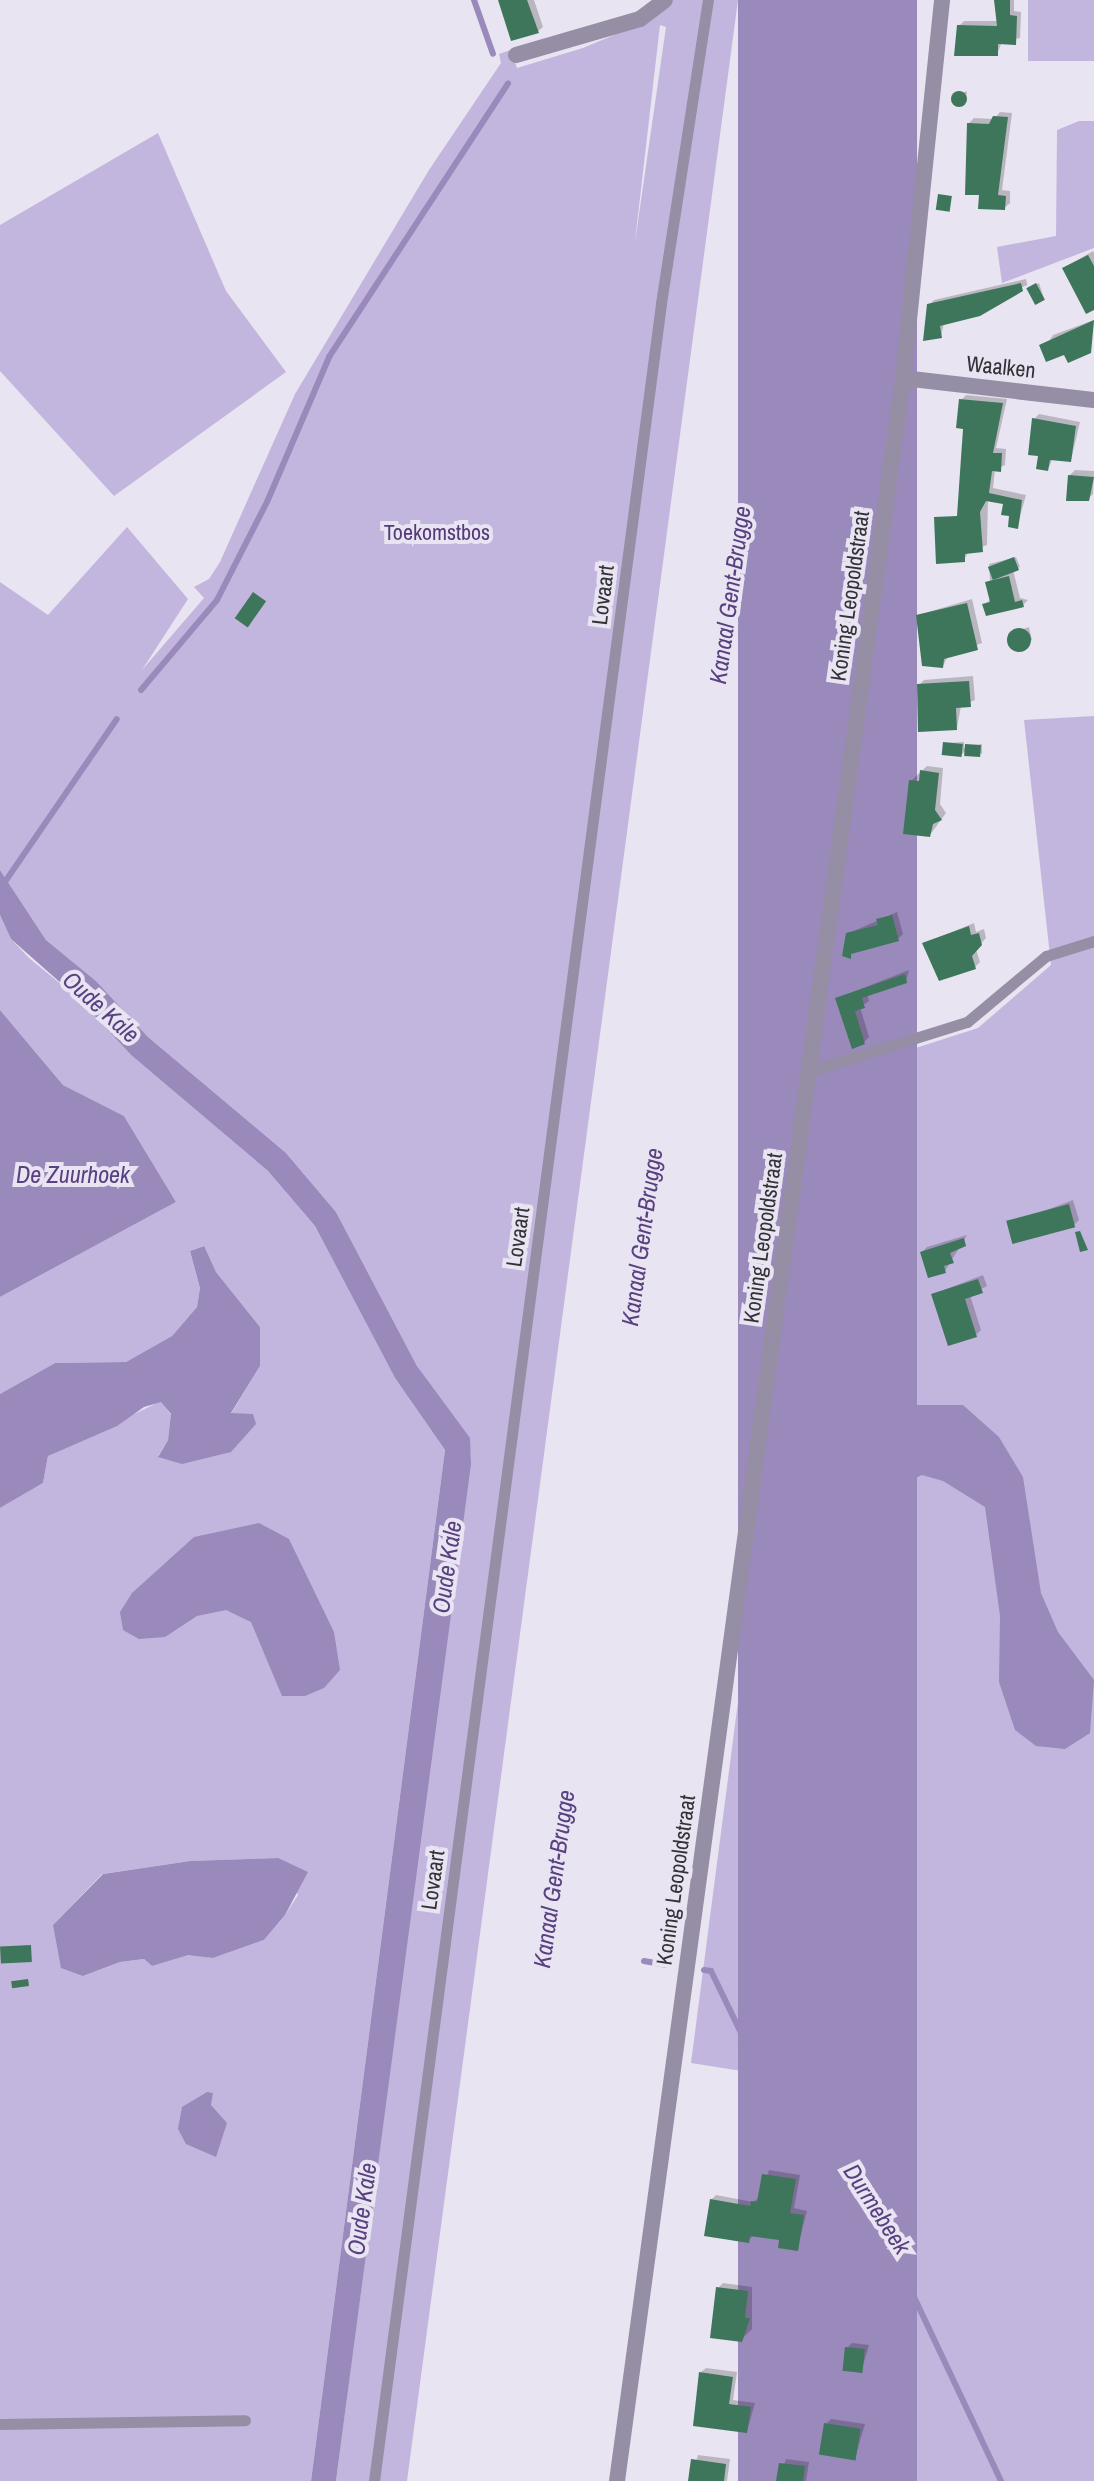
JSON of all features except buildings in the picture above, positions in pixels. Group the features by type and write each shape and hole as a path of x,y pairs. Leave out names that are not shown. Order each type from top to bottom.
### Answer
{"street":[{"path":"516,55 640,19 665,0"},
{"name":"Koning Leopoldstraat","path":"617,2481 903,378 942,0"},
{"name":"Waalken","path":"903,378 1094,400"}],"lane":[{"name":"Lovaart","path":"374,2481 659,319 708,0"},
{"path":"807,1072 967,1022 1046,956 1094,941"},
{"path":"0,2424 245,2420"}],"green space":[{"name":"Toekomstbos","path":"665,0 738,0 407,2481 336,2481 471,1454 417,1366 336,1212 286,1153 148,1037 96,981 46,940 0,870 0,582 48,615 127,527 188,599 142,670 204,598 194,587 209,579 220,562 295,394 429,170 501,63 499,54 511,50 517,68 583,48 626,30","holes":["660,25 666,27 635,242"]},
{"path":"1028,0 1094,0 1094,61 1028,61"},
{"path":"1079,121 1094,121 1094,248 1002,283 997,247 1056,236 1057,130"},
{"path":"158,133 226,291 286,372 114,496 0,371 0,225"},
{"path":"1094,716 1094,2481 859,2481 896,2233 812,2223 824,2154 765,2146 773,2076 691,2063 819,1079 978,1028 1051,965 1024,720"},
{"path":"0,915 11,939 29,958 79,999 131,1055 268,1171 315,1226 395,1378 445,1450 311,2481 0,2481 0,1508 43,1483 48,1456 161,1401 171,1415 168,1440 158,1456 231,1414 260,1366 260,1327 216,1272 203,1246 190,1251 200,1288 197,1307 172,1336 126,1362 55,1363 0,1394 0,1297 176,1202 124,1116 63,1085 0,1010","holes":["278,1858 298,1895 264,1940 213,1958 188,1954 152,1966 144,1959 120,1962 83,1976 53,1925 102,1874 190,1861"]}],"water":[{"path":"738,0 917,0 917,2481 738,2481"},
{"name":"Oude Kale","path":"0,870 46,940 96,981 148,1037 286,1153 336,1212 417,1366 470,1438 471,1464 336,2481 311,2481 445,1450 395,1378 315,1226 268,1171 131,1055 79,999 11,939 0,915"},
{"name":"De Zuurhoek","path":"0,1010 63,1085 124,1116 176,1202 0,1297"},
{"path":"204,1246 216,1272 260,1327 260,1366 231,1413 253,1414 256,1424 231,1452 182,1464 158,1457 168,1440 171,1414 161,1402 144,1407 117,1426 48,1456 43,1483 0,1508 0,1394 55,1363 126,1362 172,1336 197,1307 200,1288 190,1251"},
{"path":"916,1405 963,1405 999,1437 1023,1477 1041,1593 1058,1632 1094,1680 1090,1733 1065,1749 1036,1746 1015,1730 999,1682 1000,1616 985,1507 943,1481 922,1475 897,1486 881,1528 861,1550 806,1543 806,1509 832,1454 872,1415"},
{"path":"259,1523 289,1539 334,1632 340,1670 324,1688 305,1696 282,1696 251,1622 226,1610 197,1616 165,1637 139,1639 123,1630 120,1612 132,1593 194,1537"},
{"path":"278,1858 308,1872 285,1915 264,1940 213,1958 188,1955 152,1966 144,1959 120,1962 83,1976 61,1968 53,1925 103,1874 190,1861"},
{"path":"207,2092 213,2093 211,2105 227,2123 216,2157 186,2144 178,2129 182,2107"}],"waterway":[{"path":"474,0 493,54"},
{"path":"141,690 217,600 267,502 329,357 508,83"},
{"path":"0,889 117,719"},
{"name":"Durmebeek","path":"644,1961 667,1965"},
{"name":"Durmebeek","path":"704,1970 711,1971 746,2043 915,2299 1001,2481"}],"water label":[{"name":"Kanaal Gent-Brugge","path":"730,595"},
{"name":"Kanaal Gent-Brugge","path":"642,1237"},
{"name":"Kanaal Gent-Brugge","path":"554,1879"}]}
